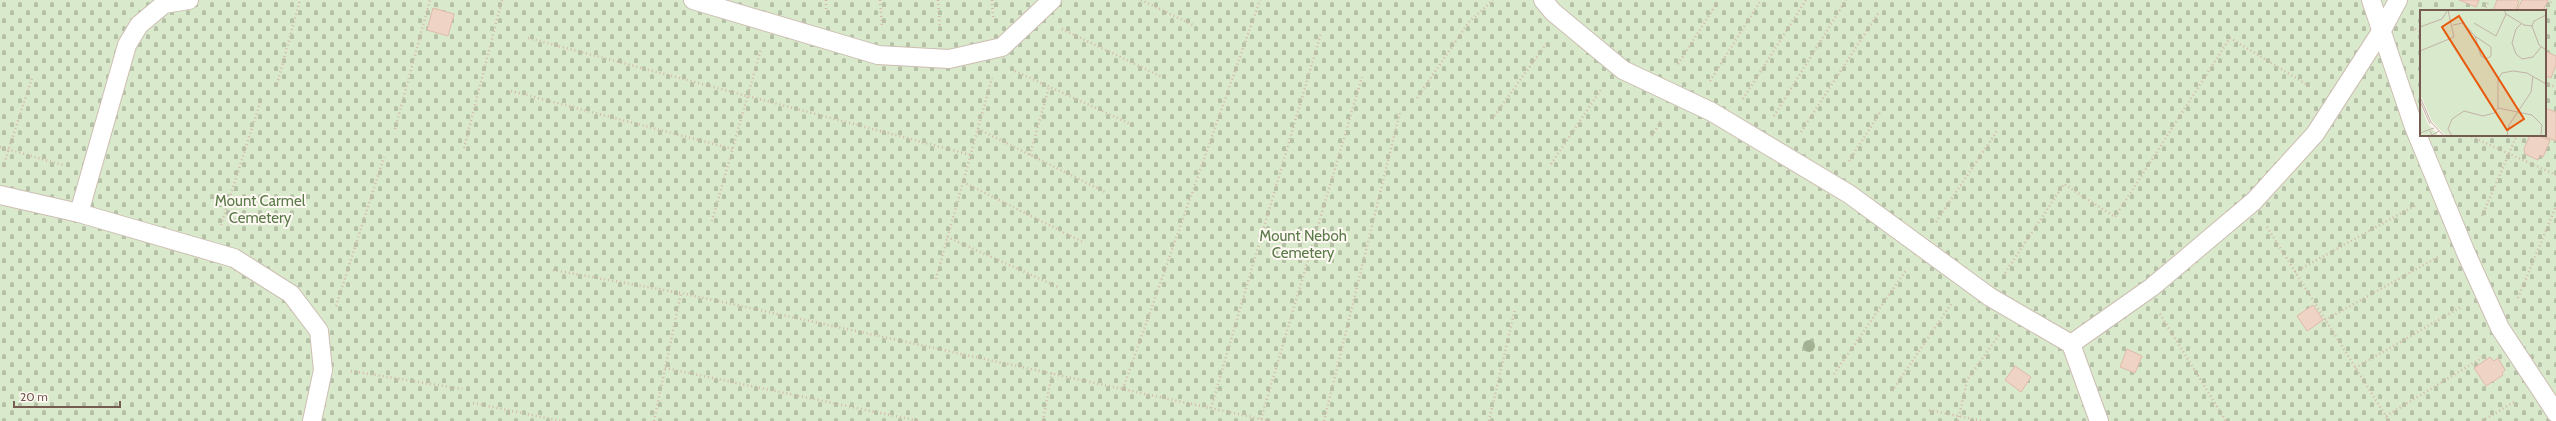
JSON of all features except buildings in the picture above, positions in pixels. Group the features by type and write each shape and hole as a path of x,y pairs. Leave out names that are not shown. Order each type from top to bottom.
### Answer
{"lane":[{"path":"79,213 127,45 139,25 164,4 189,0"},
{"path":"693,0 878,54 949,59 999,54 1052,0"},
{"path":"1543,0 1617,65 1728,121 1786,156 1833,185 1990,297 2071,344 2099,421"},
{"path":"2371,0 2414,127 2466,253 2503,333 2556,412"},
{"path":"2071,344 2152,287 2246,208 2315,134 2382,30 2398,0"},
{"path":"0,195 79,213 234,258 292,294 319,331 322,367 312,421"}],"path":[{"path":"277,84 300,0"},
{"path":"395,129 430,0"},
{"path":"464,148 502,0"},
{"path":"1141,0 1193,26"},
{"path":"1123,389 1260,0"},
{"path":"1417,98 1469,22 1493,0"},
{"path":"1663,88 1719,0"},
{"path":"1696,104 1761,0"},
{"path":"1728,121 1806,0"},
{"path":"1758,140 1846,0"},
{"path":"2484,10 2489,0"},
{"path":"2546,11 2552,0"},
{"path":"1786,156 1879,12"},
{"path":"1035,16 1162,77"},
{"path":"1492,119 1564,20"},
{"path":"712,221 769,22"},
{"path":"1211,408 1321,33"},
{"path":"528,38 970,155"},
{"path":"1990,297 2064,184 2115,217 2230,38 2336,102"},
{"path":"936,279 999,54 1050,87 1135,126"},
{"path":"1551,164 1617,65"},
{"path":"1261,419 1362,77"},
{"path":"2,169 32,78"},
{"path":"2546,83 2556,87"},
{"path":"1030,155 1050,87"},
{"path":"511,91 733,149"},
{"path":"212,252 261,100"},
{"path":"1833,185 1881,111"},
{"path":"1324,421 1400,112"},
{"path":"978,129 1105,192"},
{"path":"1834,374 1921,247 1997,131"},
{"path":"2470,136 2556,175"},
{"path":"2466,253 2517,136"},
{"path":"0,147 90,173"},
{"path":"335,307 384,157"},
{"path":"963,182 1083,242"},
{"path":"2295,272 2419,203"},
{"path":"2503,333 2556,206"},
{"path":"2266,226 2389,421"},
{"path":"947,237 1058,287"},
{"path":"2325,320 2440,256"},
{"path":"553,270 681,293 1270,421"},
{"path":"1892,391 1967,280"},
{"path":"654,421 681,293"},
{"path":"2355,368 2485,294"},
{"path":"1489,421 1515,308"},
{"path":"2158,310 2226,421"},
{"path":"1958,421 1967,380 2015,312"},
{"path":"2386,416 2492,352"},
{"path":"322,367 462,389"},
{"path":"665,368 920,421"},
{"path":"1043,421 1052,373"},
{"path":"2482,421 2516,401"},
{"path":"473,403 561,421"},
{"path":"1929,410 1984,421"}],"green space":[{"path":"0,0 2556,0 2556,421 0,421"}],"park label":[{"name":"Mount Carmel Cemetery","path":"260,210"},
{"name":"Mount Neboh Cemetery","path":"1303,244"}]}
